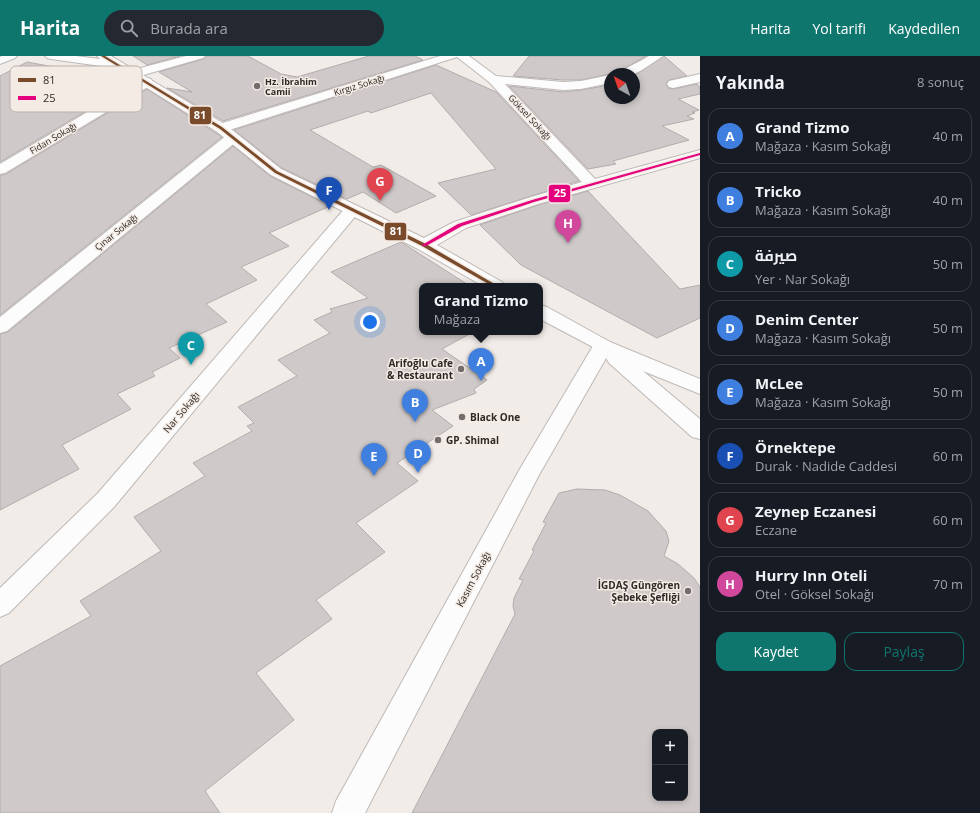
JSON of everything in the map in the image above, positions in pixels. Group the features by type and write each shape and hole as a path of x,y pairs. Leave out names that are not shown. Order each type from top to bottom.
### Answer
{"street":[{"path":"0,61 11,56"},
{"path":"51,56 120,65"},
{"path":"102,56 120,65"},
{"path":"142,72 199,56"},
{"name":"Kırgız Sokağı","path":"227,133 452,56"},
{"name":"Göksel Sokağı","path":"462,56 493,79 592,184"},
{"path":"638,68 656,56"},
{"path":"673,84 700,78"},
{"path":"142,79 227,133 276,172 424,245 491,283"},
{"path":"493,79 563,86 581,85 604,80"},
{"name":"Fidan Sokağı","path":"142,85 147,82"},
{"name":"Fidan Sokağı","path":"0,170 97,112"},
{"name":"Çınar Sokağı","path":"0,327 227,133"},
{"path":"424,245 460,225 533,200 700,154"},
{"name":"Nar Sokağı","path":"0,605 106,500 352,210"},
{"path":"543,313 603,346 700,387"},
{"path":"603,346 700,431"},
{"name":"Kasım Sokağı","path":"348,813 529,473 603,346"}],"building":[{"path":"133,56 180,56 147,65"},
{"path":"206,56 248,56 281,74 297,77 369,56 415,56 423,60 223,121 167,88 192,92 159,72 203,59"},
{"path":"529,56 646,56 625,68 604,68 604,75 581,80 513,76"},
{"path":"664,56 687,76 669,80 666,83 668,88 673,89 697,84 700,87 700,94 678,99 699,110 692,112 695,113 687,116 694,119 662,126 689,140 613,161 616,164 588,169 509,86 563,92 604,86 604,104 640,104 640,72"},
{"path":"27,62 49,66 19,66"},
{"path":"436,65 496,92 579,181 471,215 438,183 496,169 431,93 371,113 368,111 310,130 373,167 381,165 436,196 396,213 363,192 347,199 282,168 234,130"},
{"path":"10,71 10,112 84,112 0,162 0,76"},
{"path":"147,89 222,137 0,315 0,175 6,174 109,112 142,112 142,92"},
{"path":"233,146 270,176 330,206 269,233 289,246 241,267 257,280 206,304 227,322 169,348 180,358 152,372 155,376 117,394 131,409 62,445 79,469 0,510 0,334 8,332"},
{"path":"588,191 680,289 700,285 700,318 657,338 521,265 480,225 538,205"},
{"path":"401,242 465,283 419,283 419,335 468,335 442,349 487,380 474,389 476,393 432,410 453,426 397,463 418,481 356,523 385,552 316,600 332,619 256,673 294,720 205,791 220,813 0,813 0,666 91,616 80,601 161,551 134,517 205,476 193,463 252,431 247,426 254,423 238,407 297,376 278,360 330,333 314,320 332,312 330,309 368,298 331,272"},
{"path":"577,489 605,490 620,495 648,511 666,531 669,541 664,556 678,564 694,578 700,587 700,813 412,813 515,614 513,606 514,598 523,580 519,579 534,551 532,550 546,523 543,522 559,493"}],"transit line":[{"name":"81","path":"103,56 119,66"},
{"name":"81","path":"142,80 221,128 276,172 424,245 491,283"},
{"name":"25","path":"424,245 460,225 533,201 700,154"}],"place":[{"name":"Hz. İbrahim Camii","path":"257,86"},
{"name":"Zeynep Eczanesi","path":"380,201"},
{"name":"Örnektepe","path":"329,210"},
{"name":"Hurry Inn Oteli","path":"568,243"},
{"name":"صيرفة","path":"191,365"},
{"name":"Arifoğlu Cafe & Restaurant","path":"461,369"},
{"name":"Grand Tizmo","path":"481,381"},
{"name":"Black One","path":"462,417"},
{"name":"Tricko","path":"415,422"},
{"name":"GP. Shimal","path":"438,440"},
{"name":"Denim Center","path":"418,473"},
{"name":"McLee","path":"374,476"},
{"name":"İGDAŞ Güngören Şebeke Şefliği","path":"688,591"}]}
